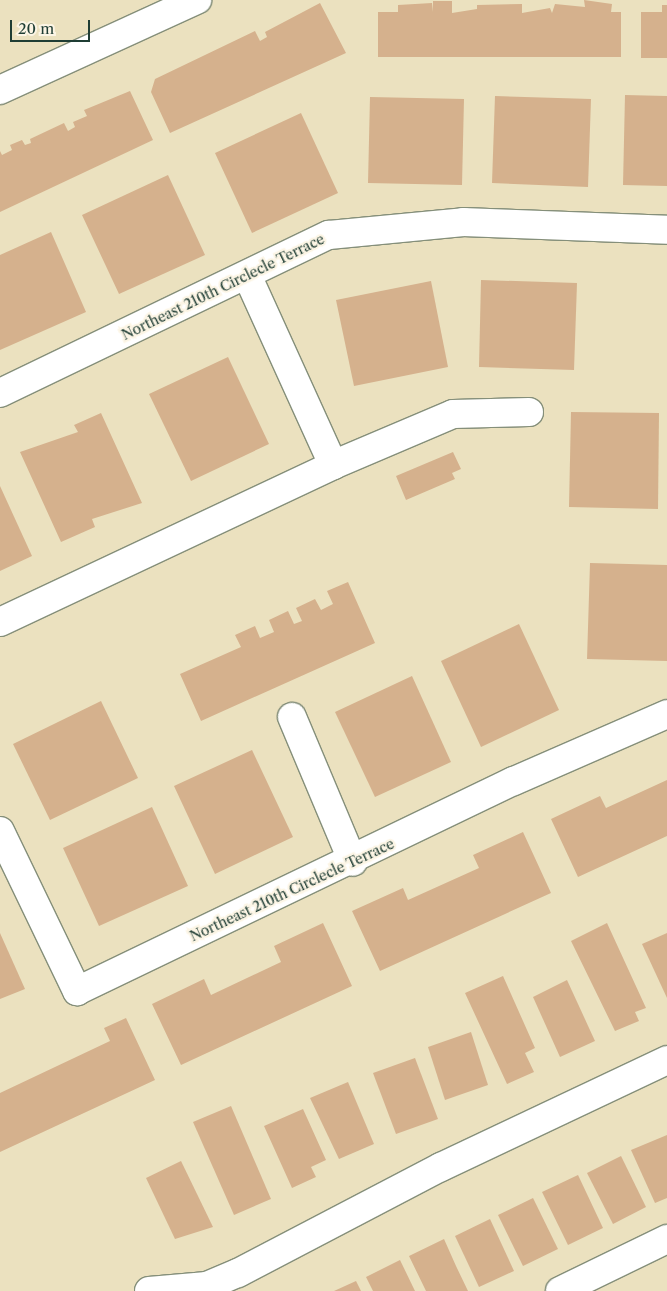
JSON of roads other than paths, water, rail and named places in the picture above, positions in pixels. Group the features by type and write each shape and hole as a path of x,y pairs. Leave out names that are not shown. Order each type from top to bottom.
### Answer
{"street":[{"path":"0,90 188,2"},
{"name":"Northeast 210th Circlecle Terrace","path":"0,393 328,236 462,222 667,230"},
{"path":"247,275 333,465"},
{"path":"0,622 333,465 454,414 529,412"},
{"name":"Northeast 210th Circlecle Terrace","path":"0,831 77,991 352,862 514,782 667,714"},
{"path":"292,717 352,862"},
{"path":"149,1291 236,1282 441,1167 667,1060"},
{"path":"560,1291 667,1239"}]}
